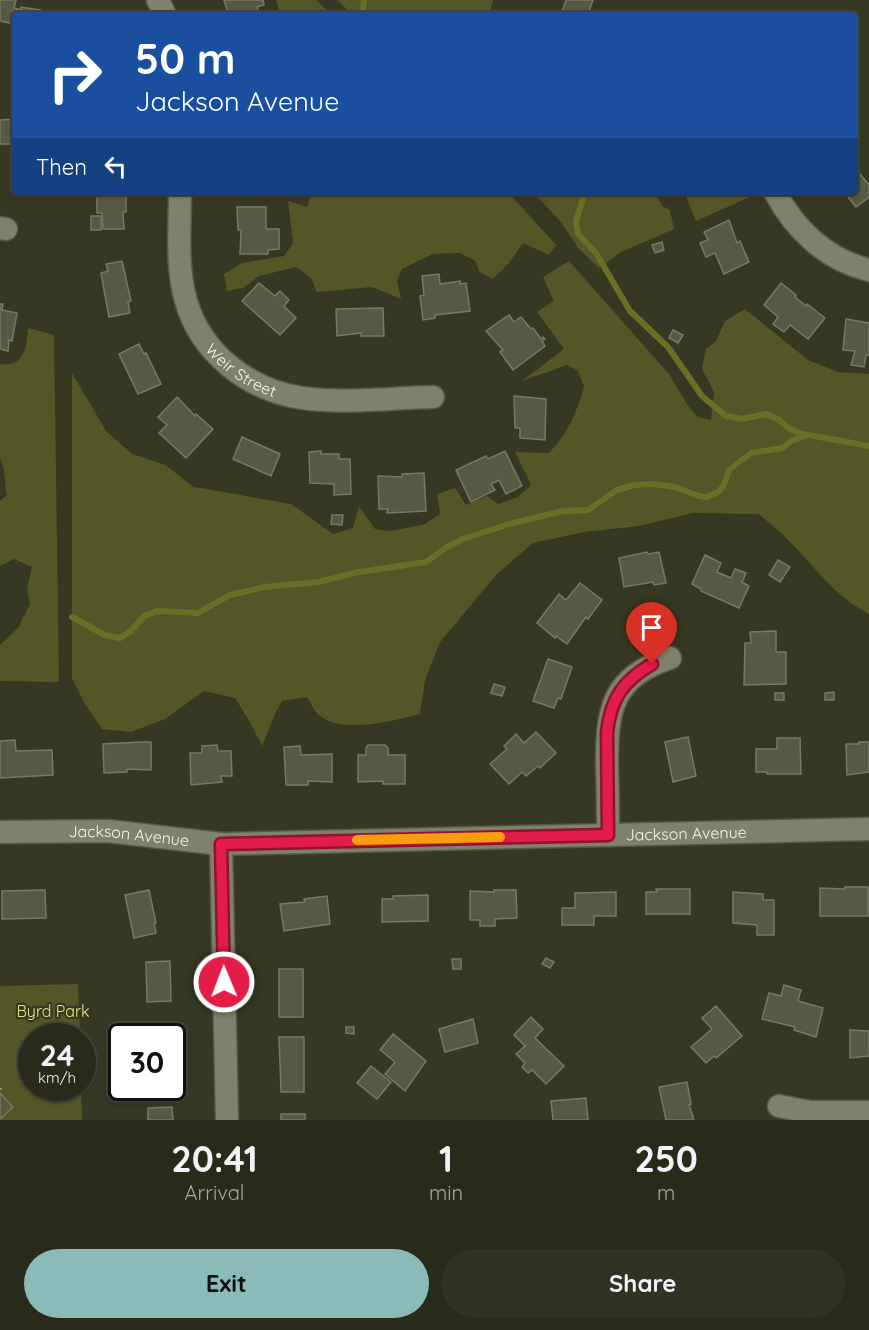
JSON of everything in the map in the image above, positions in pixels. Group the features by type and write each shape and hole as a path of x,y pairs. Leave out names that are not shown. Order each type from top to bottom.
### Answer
{"street":[{"name":"Weir Street","path":"180,195 182,276 186,300 202,336 227,364 246,378 267,388 301,398 330,400 434,396"},
{"path":"777,195 798,226 818,246 837,259 869,270"},
{"path":"608,835 607,732 614,703 623,687 636,674 652,664 670,658"},
{"name":"Jackson Avenue","path":"0,832 100,830 221,844 869,829"},
{"path":"221,844 227,1120"},
{"path":"779,1106 810,1112 869,1112"}],"green space":[{"path":"276,0 316,0 329,12 279,12"},
{"path":"338,0 493,0 492,12 349,12"},
{"path":"311,195 511,195 556,245 549,255 523,243 509,263 493,279 480,272 475,261 460,253 433,254 402,269 397,281 401,299 372,287 317,292 311,278 296,267 259,276 243,288 227,291 224,274 242,263 284,256 293,243 288,201 307,207"},
{"path":"536,195 656,195 662,206 670,210 674,229 619,253 599,268 578,248 561,222"},
{"path":"691,195 749,195 750,197 696,221 686,197"},
{"path":"569,261 669,374 688,406 698,417 711,420 714,392 702,369 706,349 716,341 725,321 745,309 808,360 838,372 869,374 869,614 846,599 826,581 786,538 759,514 693,513 639,526 584,532 533,543 496,575 440,642 425,680 420,714 368,724 342,724 320,716 307,697 282,701 262,746 235,698 204,691 165,719 131,732 102,729 85,704 72,678 72,373 106,431 132,454 165,465 194,487 291,504 333,534 353,528 359,506 375,529 390,531 423,525 440,514 437,494 455,488 466,505 487,496 498,504 518,497 531,485 515,452 549,453 567,430 584,386 577,370 567,365 522,381 564,349 537,312 554,301 543,277"},
{"path":"28,328 54,335 59,682 0,681 0,645 18,628 30,604 27,589 32,567 14,559 0,566 0,501 7,495 0,458 0,364 15,363 20,359 27,342"},
{"name":"Byrd Park","path":"78,984 80,1023 18,1023 18,1101 81,1101 82,1120 0,1120 0,986"}],"building":[{"path":"0,0 16,0 14,8 21,10 21,7 41,10 41,12 12,12 12,23 0,21"},
{"path":"224,0 263,0 264,5 257,7 259,12 227,12"},
{"path":"566,0 593,0 589,11 591,12 562,12"},
{"path":"12,119 12,144 0,144 0,120"},
{"path":"858,172 869,185 869,197 856,207 846,195 858,195"},
{"path":"97,195 126,195 126,212 123,212 124,229 103,229 102,213 97,213"},
{"path":"237,207 266,207 266,229 279,229 279,249 268,250 268,254 240,254 241,230 238,230"},
{"path":"91,216 101,216 101,230 91,230"},
{"path":"729,220 737,243 740,241 749,262 724,274 715,253 706,257 700,243 708,240 704,232"},
{"path":"662,242 664,250 655,253 652,245"},
{"path":"122,261 131,301 128,302 130,313 109,317 101,273 108,271 106,264"},
{"path":"439,274 440,284 460,281 460,284 466,283 470,311 435,315 435,318 423,320 420,296 424,295 422,276"},
{"path":"259,283 275,296 280,291 289,300 284,306 296,318 280,335 242,301"},
{"path":"781,283 806,306 807,304 825,318 808,339 790,325 784,332 773,324 778,317 764,305"},
{"path":"0,304 3,304 2,310 17,313 8,351 0,349"},
{"path":"383,308 384,336 361,336 361,333 337,336 336,309"},
{"path":"509,315 514,322 521,317 541,339 543,337 545,339 542,341 545,346 513,370 500,352 503,350 486,331"},
{"path":"846,319 869,323 869,355 866,355 864,367 851,365 855,351 843,350"},
{"path":"673,330 683,335 678,343 669,338"},
{"path":"139,344 161,384 138,394 119,354"},
{"path":"514,396 546,399 545,440 520,438 520,428 515,428"},
{"path":"177,397 195,416 196,414 213,429 186,458 159,433 167,425 158,417"},
{"path":"242,437 280,454 271,476 233,459"},
{"path":"321,451 321,454 339,454 339,459 350,459 351,494 334,495 334,484 310,483 309,452"},
{"path":"505,451 522,486 506,494 499,480 491,484 495,490 471,502 456,470 486,456 488,459"},
{"path":"424,473 426,511 387,513 388,509 379,509 378,476 402,477 402,474"},
{"path":"332,515 343,515 342,525 331,524"},
{"path":"647,552 648,554 659,552 666,583 654,585 653,582 624,587 619,558"},
{"path":"705,555 721,563 717,572 731,578 735,569 746,573 742,582 749,586 739,608 701,591 692,584"},
{"path":"778,560 790,567 780,582 769,575"},
{"path":"580,583 602,600 588,619 586,617 567,644 556,636 555,638 537,623 559,594 566,600"},
{"path":"776,631 776,652 786,652 786,684 744,685 745,643 751,643 750,632"},
{"path":"548,659 572,667 561,699 558,698 554,708 533,701"},
{"path":"494,684 505,687 502,696 491,693"},
{"path":"834,692 834,700 825,700 825,693"},
{"path":"775,693 784,693 784,700 775,700"},
{"path":"536,732 556,753 540,768 538,766 526,776 522,772 509,784 490,764 507,749 504,746 516,734 524,743"},
{"path":"688,737 696,776 673,782 665,742"},
{"path":"777,738 800,738 801,774 756,772 756,749 777,749"},
{"path":"15,740 16,751 52,750 53,775 0,778 0,741"},
{"path":"151,742 151,770 127,769 127,772 104,773 103,744"},
{"path":"859,742 869,742 869,772 847,775 846,744 859,744"},
{"path":"217,745 218,751 231,751 232,776 221,776 222,782 191,785 190,753 202,753 202,746"},
{"path":"368,745 385,745 388,748 388,755 405,755 405,784 383,784 383,781 358,782 358,755 366,755"},
{"path":"300,746 301,755 332,754 332,782 308,781 308,785 286,785 284,747"},
{"path":"845,887 868,887 868,916 820,916 820,888 845,889"},
{"path":"656,889 690,889 690,914 646,914 646,892 657,892"},
{"path":"45,890 46,918 2,919 2,891"},
{"path":"149,890 156,933 134,938 125,895"},
{"path":"494,890 516,890 517,918 495,919 495,926 480,926 480,920 470,920 470,891 494,892"},
{"path":"616,892 616,916 594,916 594,925 562,925 562,908 575,908 575,893"},
{"path":"733,892 763,894 763,900 774,900 774,935 757,935 757,925 733,923"},
{"path":"428,895 428,921 382,922 382,899 393,899 393,896"},
{"path":"327,896 330,924 284,931 280,904 305,902 304,899"},
{"path":"546,958 554,962 550,968 542,964"},
{"path":"452,959 461,959 461,969 453,969"},
{"path":"170,961 171,1001 147,1002 146,962"},
{"path":"279,969 303,969 303,1017 279,1017"},
{"path":"784,985 801,990 798,1001 823,1008 816,1037 794,1030 795,1027 762,1019 769,993 781,996"},
{"path":"716,1006 742,1036 716,1058 714,1056 706,1063 691,1047 712,1029 702,1018"},
{"path":"531,1017 543,1029 535,1038 564,1066 546,1084 532,1070 528,1073 522,1067 525,1063 516,1054 525,1046 514,1035"},
{"path":"473,1019 478,1043 445,1052 439,1029"},
{"path":"346,1027 354,1027 354,1034 346,1033"},
{"path":"850,1030 869,1031 869,1056 850,1058"},
{"path":"393,1034 426,1061 405,1091 385,1074 395,1062 380,1050"},
{"path":"279,1037 304,1037 304,1092 281,1092"},
{"path":"371,1066 391,1082 377,1099 357,1083"},
{"path":"687,1082 691,1104 689,1105 694,1120 666,1120 659,1087"},
{"path":"0,1093 13,1107 0,1119"},
{"path":"586,1098 588,1120 553,1120 551,1101"},
{"path":"172,1107 173,1120 148,1120 148,1108"},
{"path":"281,1114 305,1114 305,1120 281,1120"}],"waterway":[{"path":"364,0 364,12"},
{"path":"583,195 576,221 578,234 596,253 630,311 668,347 702,396 726,416 742,419 766,414 778,419 798,433 869,446"},
{"path":"72,617 105,635 120,638 132,630 144,616 157,611 198,613 230,595 265,587 318,582 359,572 426,562 463,539 509,524 563,511 588,510 617,490 634,485 654,484 675,487 707,497 718,492 723,487 729,470 751,453 783,448 791,441 807,435"}],"slow traffic":[{"path":"357,840 500,837"}],"route":[{"path":"224,982 221,844 608,835 607,732 609,717 623,687 636,674 652,664"}]}
